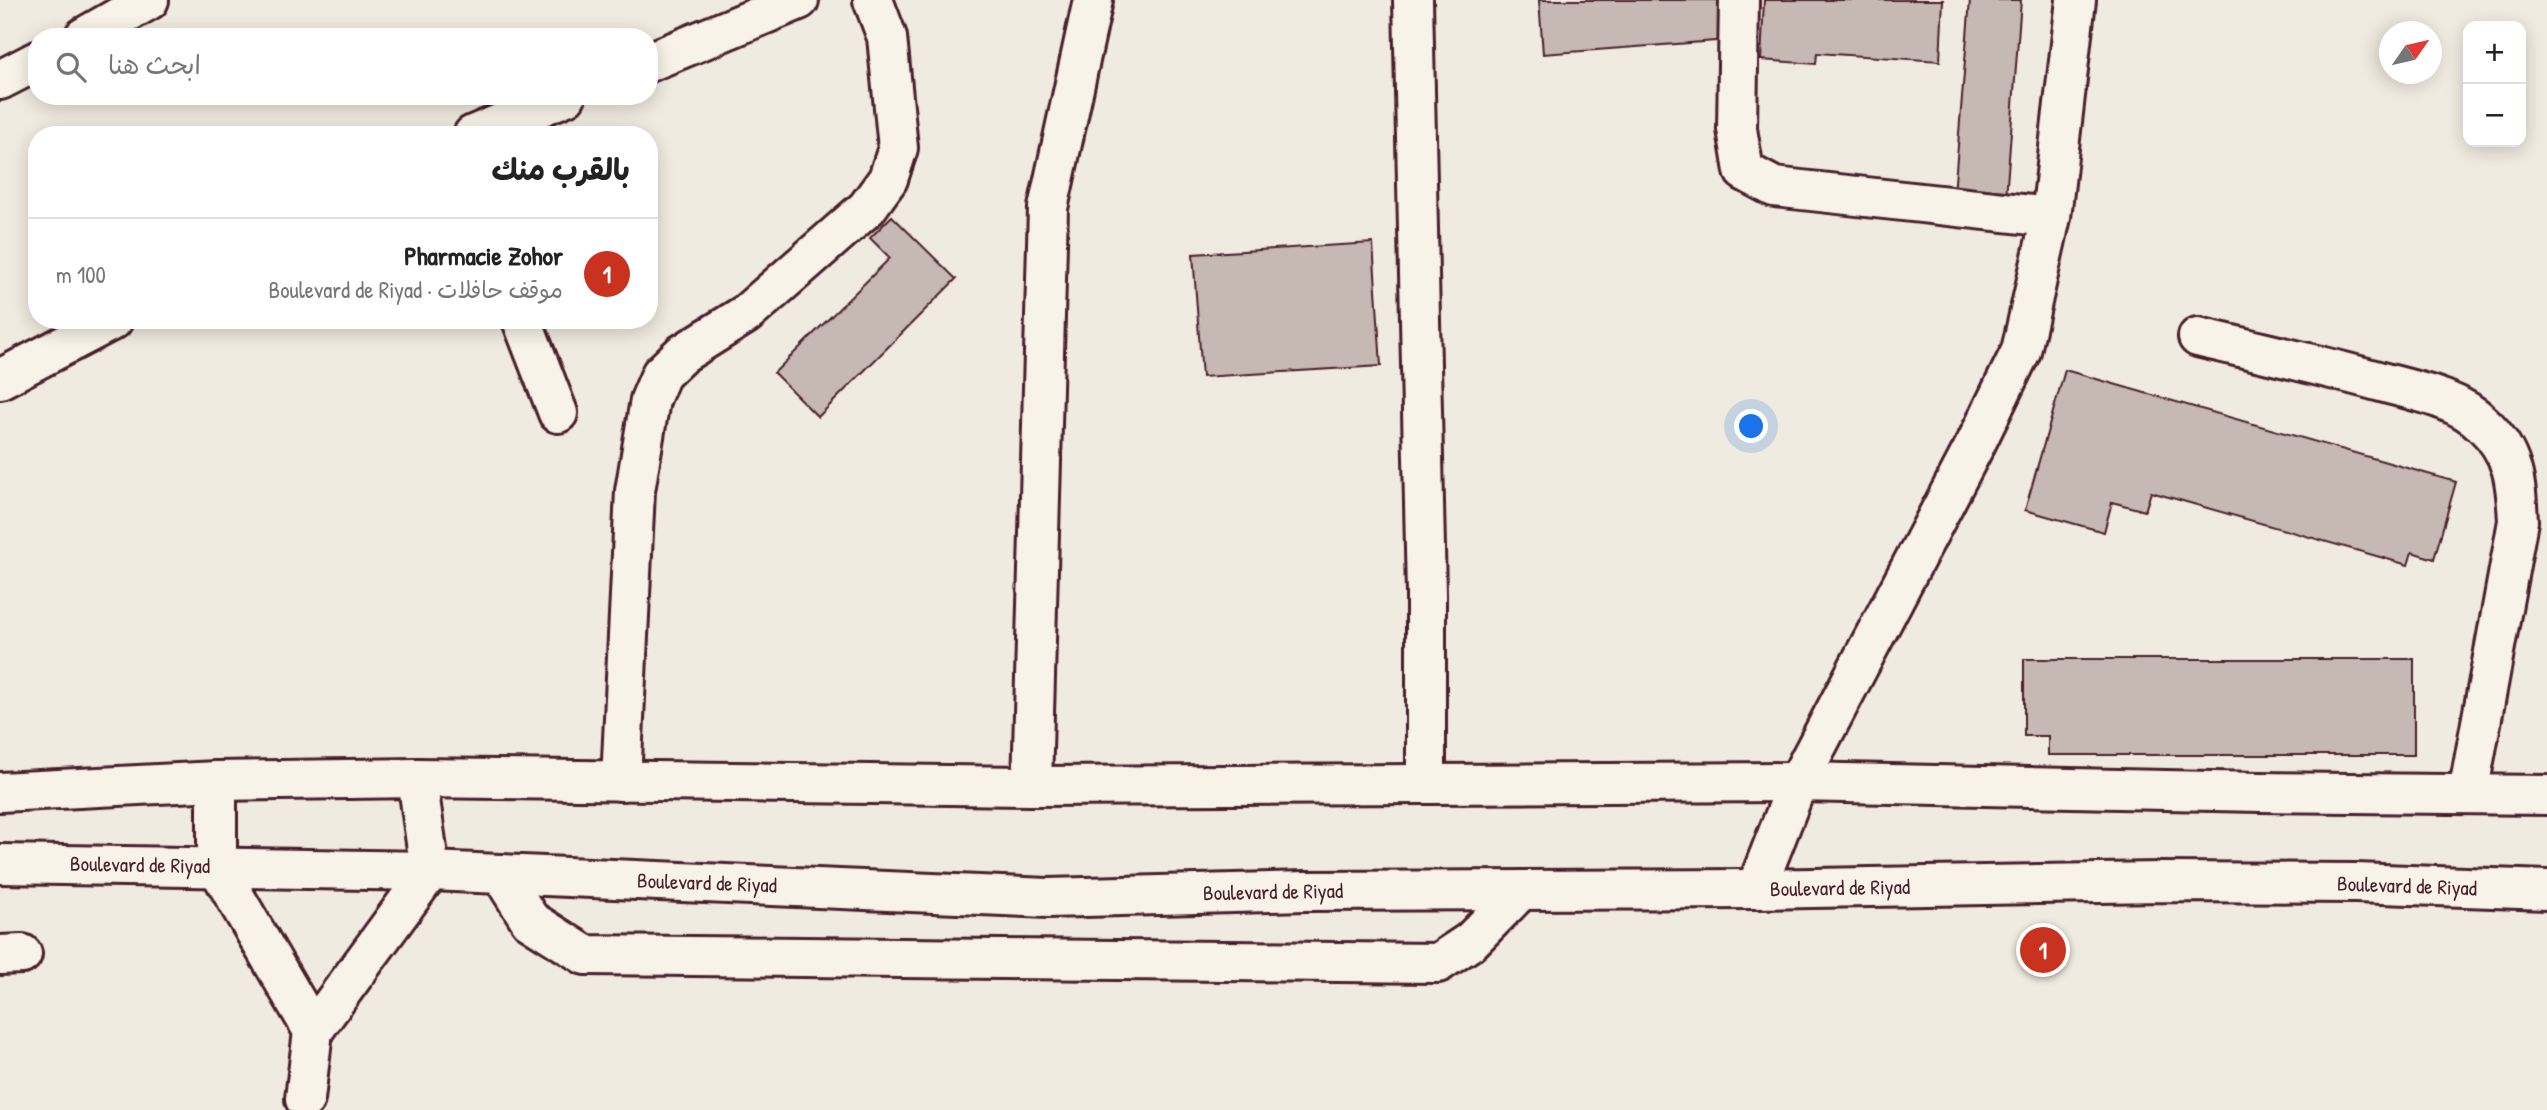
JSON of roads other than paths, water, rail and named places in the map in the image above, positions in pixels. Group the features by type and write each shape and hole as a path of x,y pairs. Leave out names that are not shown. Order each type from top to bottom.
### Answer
{"main road":[{"path":"100,28 149,0"},
{"path":"658,58 799,0"},
{"path":"621,780 635,491 650,400 661,374 682,354 746,314 867,208 888,179 898,148 887,37 873,0"},
{"path":"1032,786 1048,208 1093,0"},
{"path":"1413,0 1426,580 1426,784"},
{"path":"1739,0 1737,130 1744,171 1774,187 2051,216"},
{"path":"1756,890 1798,782 1976,443 2021,351 2051,216 2076,0"},
{"path":"0,80 28,66"},
{"path":"494,126 545,105"},
{"path":"0,379 96,329"},
{"path":"525,329 558,413"},
{"path":"2198,337 2360,376 2455,404 2483,423 2504,450 2515,477 2518,521 2468,794"},
{"path":"305,1099 313,1031 430,871 417,778"},
{"path":"0,792 217,781 417,778 1032,786 1798,782 2547,795"},
{"path":"217,781 217,866 313,1031"},
{"name":"Boulevard de Riyad","path":"0,864 430,871 1048,898 1305,891 1756,890 2174,882 2356,883 2547,890"},
{"path":"501,874 530,920 585,955 1438,963 1471,942 1521,890"}],"place":[{"name":"Pharmacie Zohor","path":"2043,950"}]}
